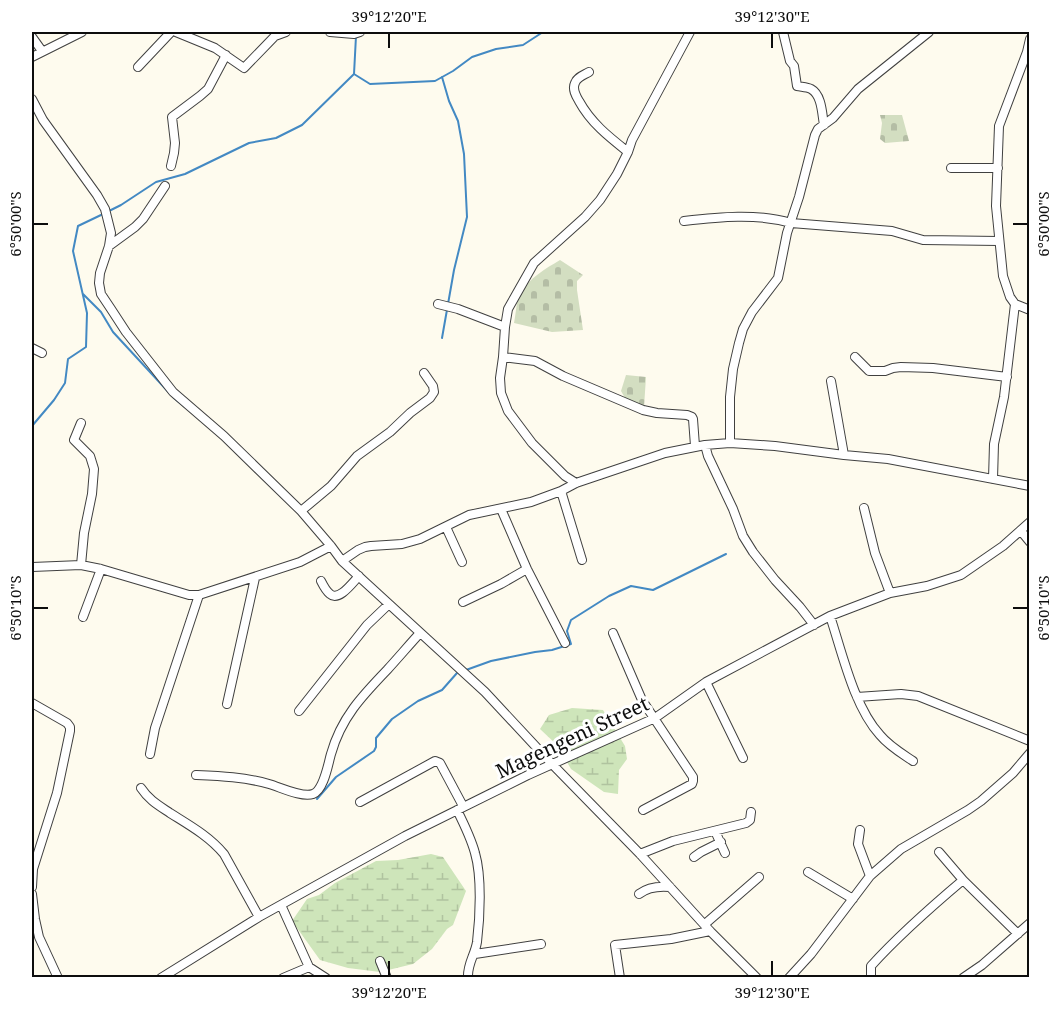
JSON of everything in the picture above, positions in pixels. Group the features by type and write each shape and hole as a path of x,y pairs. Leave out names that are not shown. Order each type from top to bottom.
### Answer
{"street":[{"path":"32,57 82,32"},
{"path":"138,67 171,32"},
{"path":"176,32 215,48 244,68 275,36 286,32"},
{"path":"330,32 354,34 360,32"},
{"path":"576,483 565,476 532,443 508,411 501,393 500,378 504,327 508,309 534,263 585,217 600,200 617,174 632,140 690,32"},
{"path":"783,32 790,61 794,66 795,84 816,92 824,125"},
{"path":"730,443 730,397 739,343 752,312 778,278 815,135 818,129 833,118 858,89 928,32"},
{"path":"32,37 42,51"},
{"path":"1029,39 1027,59 999,126 996,206 1003,276 1010,297 1015,304 1029,310"},
{"path":"171,166 175,143 172,117 208,89 226,55"},
{"path":"590,72 575,83 573,87 576,96 595,125 628,152"},
{"path":"32,99 43,120 105,209 111,233 110,246 100,273 101,294 126,332 173,392 225,436 301,511 342,561 484,692 758,978"},
{"path":"951,168 998,168"},
{"path":"110,246 143,219 165,186"},
{"path":"684,221 725,217 762,218 791,223 892,231 923,240 999,241"},
{"path":"438,304 458,309 504,327"},
{"path":"993,479 994,444 1007,377 1015,304"},
{"path":"32,348 42,353"},
{"path":"503,357 535,361 563,376 643,410 692,417 695,446"},
{"path":"855,357 870,370 885,371 900,367 933,368 1007,377"},
{"path":"301,511 331,486 357,456 430,398 434,392 433,386 424,372"},
{"path":"831,381 844,455"},
{"path":"81,423 74,442 90,456 94,469 81,565"},
{"path":"342,561 365,547 402,544 420,539 469,516 531,502 576,483 665,453 695,446 730,443 775,446 888,459 1029,486"},
{"path":"705,445 708,456 734,509 743,536 775,580 814,625"},
{"path":"561,491 582,560"},
{"path":"864,508 875,553 890,593"},
{"path":"501,509 526,569 565,643"},
{"name":"Magengeni Street","path":"161,978 259,917 369,855 460,808 655,718 706,682 830,616 890,593 927,586 961,575 1022,531 1029,522"},
{"path":"446,526 462,562"},
{"path":"1022,531 1029,542"},
{"path":"32,567 81,565 189,595 199,595 300,562 331,546"},
{"path":"83,617 101,569"},
{"path":"463,602 526,569"},
{"path":"321,581 333,597 348,588 358,576"},
{"path":"227,704 255,578"},
{"path":"150,754 155,728 199,595"},
{"path":"299,711 367,625 389,604"},
{"path":"830,616 857,697 868,719 880,736 912,761"},
{"path":"196,775 241,778 268,783 302,794 312,795 318,792 343,722 356,704 420,633"},
{"path":"613,633 642,700 693,777 692,784 643,810"},
{"path":"706,682 743,758"},
{"path":"857,697 901,694 918,696 1029,741"},
{"path":"32,703 70,727 57,793 32,868 32,887"},
{"path":"789,978 811,954 870,876 902,849 981,801 1005,780 1029,753"},
{"path":"360,802 435,761 440,762 476,853 479,888 478,925 475,954 467,970 468,978"},
{"path":"141,788 154,804 210,839 220,849 259,917"},
{"path":"640,854 673,841 746,823 750,820 751,812"},
{"path":"860,830 858,844 870,876"},
{"path":"715,831 725,853"},
{"path":"694,857 721,842"},
{"path":"939,852 963,880 1018,934"},
{"path":"808,872 852,899"},
{"path":"620,978 615,945 671,939 708,927 759,877"},
{"path":"871,978 871,966 887,948 963,880"},
{"path":"639,894 646,889 658,886 670,887"},
{"path":"32,894 39,937 58,978"},
{"path":"281,905 309,967 326,978"},
{"path":"963,978 1029,923"},
{"path":"475,954 541,944"},
{"path":"380,961 387,978"},
{"path":"283,978 309,967"}],"green space":[{"path":"880,115 902,115 909,141 885,143 880,139 882,123"},
{"path":"560,260 583,275 577,281 577,290 583,330 552,332 514,323 520,294 524,288 538,274"},
{"path":"626,375 646,377 644,407 629,405 621,391"},
{"path":"572,708 603,710 625,746 627,759 619,770 618,794 604,792 571,769 557,745 540,729 549,715"},
{"path":"431,854 443,857 466,891 453,925 447,929 432,949 413,964 380,972 348,968 320,960 292,921 307,899 319,895 335,883 376,861"}],"waterway":[{"path":"354,74 370,84 435,81 472,57 496,49 523,45 543,32"},
{"path":"109,211 156,182 185,174 249,143 276,138 302,125 354,74 356,36"},
{"path":"442,77 458,121 464,154 467,217 454,270 442,338"},
{"path":"32,426 65,383 68,359 86,347 87,313 73,251 78,226 101,215"},
{"path":"83,294 101,312 113,332 185,407"},
{"path":"466,670 491,661 552,650 571,644 567,631 571,620 609,596 631,586 653,590 726,554"},
{"path":"317,799 336,777 374,751 376,738 392,719 418,701 442,690 457,673"}]}
